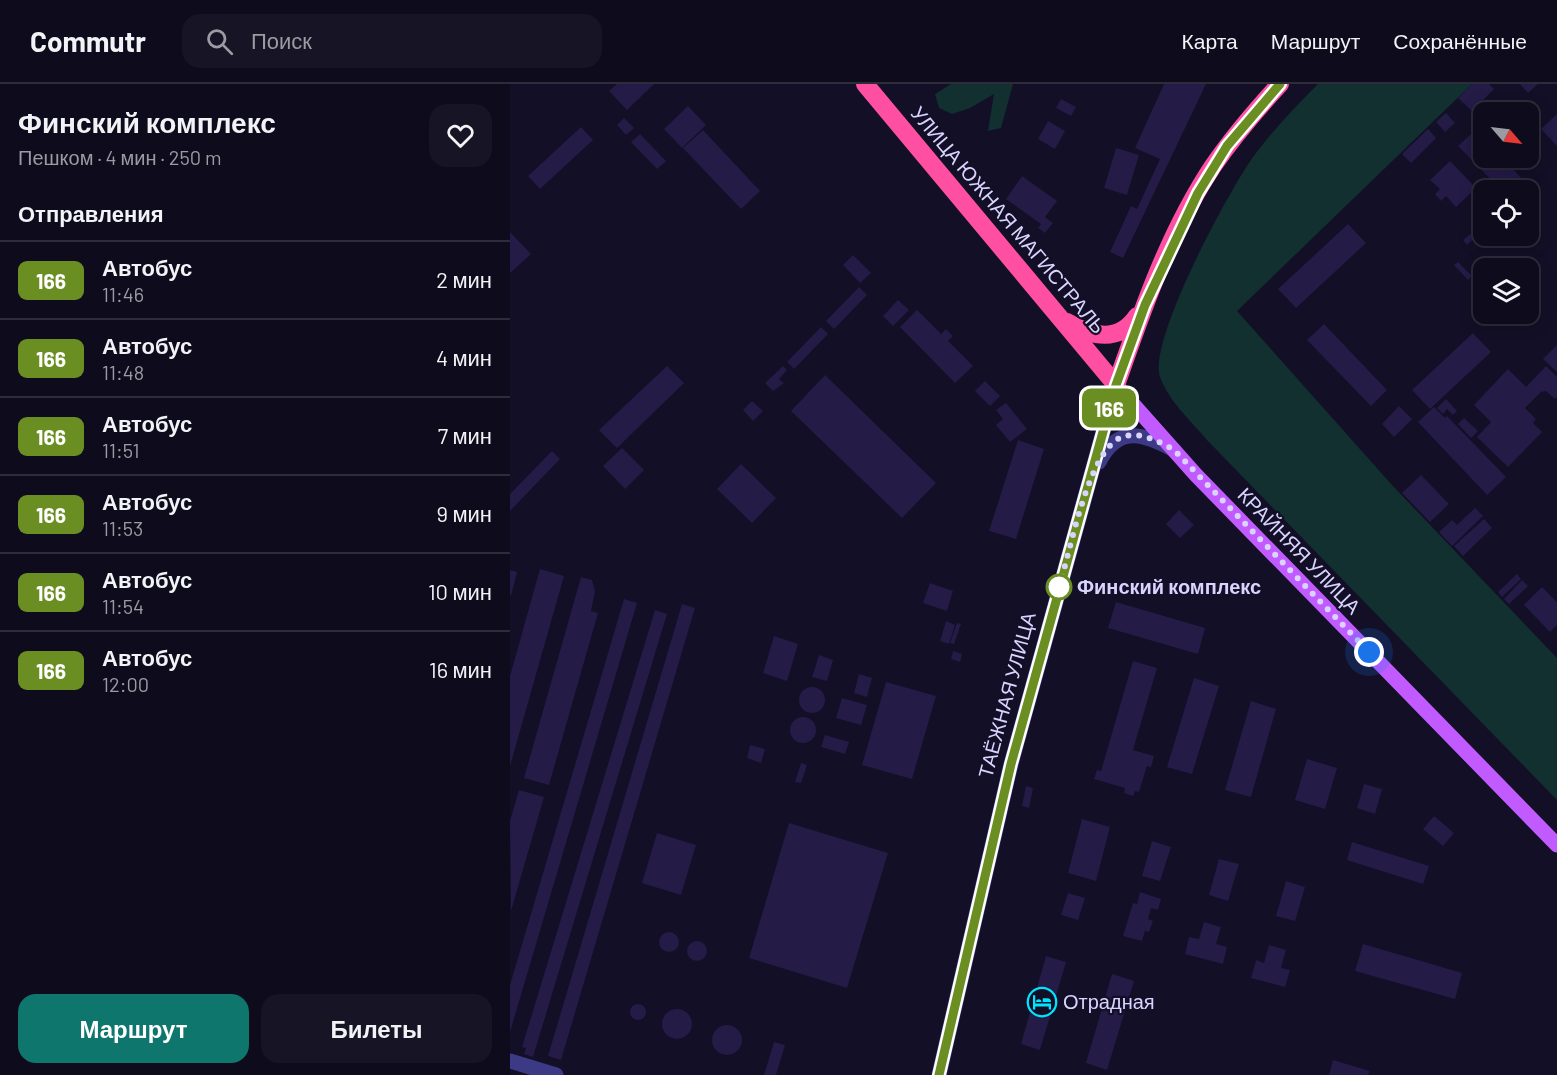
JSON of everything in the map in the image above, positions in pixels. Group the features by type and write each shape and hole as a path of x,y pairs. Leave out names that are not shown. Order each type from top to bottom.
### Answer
{"highway":[{"name":"УЛИЦА ЮЖНАЯ МАГИСТРАЛЬ","path":"865,84 1056,316 1116,385"},
{"name":"ТАЁЖНАЯ УЛИЦА","path":"1116,385 1145,305 1180,227 1212,169 1245,123 1280,84"},
{"path":"1056,316 1089,333 1114,335 1125,330 1145,305"}],"main road":[{"name":"КРАЙНЯЯ УЛИЦА","path":"1116,385 1291,574 1557,845"}],"street":[{"name":"ТАЁЖНАЯ УЛИЦА","path":"939,1075 1011,764 1116,385"},
{"path":"1088,483 1107,448 1123,437 1142,436 1174,450"},
{"path":"510,1061 556,1075"}],"green space":[{"path":"951,84 1013,84 1001,128 988,131 994,94 970,108 952,114 939,108 935,94"},
{"path":"1318,84 1472,84 1237,311 1392,485 1557,658 1557,800 1206,439 1174,402 1160,377 1160,358 1177,301 1225,203 1251,160 1283,120"}],"building":[{"path":"617,84 654,84 627,110 609,91"},
{"path":"1164,84 1206,84 1123,258 1110,252 1131,206 1137,209 1160,159 1135,148"},
{"path":"1472,84 1489,84 1494,89 1481,102 1473,102 1472,111 1458,98"},
{"path":"1520,84 1538,84 1528,93"},
{"path":"1061,99 1076,107 1071,116 1056,108"},
{"path":"688,106 706,125 682,148 664,129"},
{"path":"1446,113 1455,123 1445,132 1436,122"},
{"path":"1557,114 1557,146 1541,129"},
{"path":"624,118 634,128 626,135 617,125"},
{"path":"1048,121 1065,131 1055,149 1038,139"},
{"path":"581,127 593,140 540,189 528,176"},
{"path":"1428,129 1436,138 1411,163 1402,154"},
{"path":"703,130 760,191 741,209 683,148"},
{"path":"1473,132 1473,161 1458,146"},
{"path":"640,134 666,161 657,169 631,142"},
{"path":"1116,148 1139,155 1127,195 1104,188"},
{"path":"1450,161 1473,185 1473,191 1456,207 1446,196 1441,201 1435,194 1440,189 1430,180"},
{"path":"1480,168 1512,168 1523,180 1491,180"},
{"path":"1022,176 1057,201 1045,217 1053,223 1045,233 1038,228 1041,224 1006,199"},
{"path":"1348,224 1366,243 1296,308 1278,289"},
{"path":"510,232 531,254 510,273"},
{"path":"1473,232 1473,239 1467,245 1463,240"},
{"path":"853,255 871,273 860,283 843,265"},
{"path":"1458,262 1472,276 1468,280 1454,265"},
{"path":"859,287 867,295 834,329 826,321"},
{"path":"898,300 909,310 893,326 883,316"},
{"path":"917,310 941,334 946,329 953,336 948,341 973,366 955,383 900,327"},
{"path":"1324,324 1387,390 1371,406 1307,340"},
{"path":"821,327 828,334 794,369 787,362"},
{"path":"1473,333 1491,352 1430,409 1412,390"},
{"path":"1557,345 1557,372 1543,359"},
{"path":"667,366 684,383 617,448 599,430"},
{"path":"783,366 787,370 779,379 784,383 773,391 765,383"},
{"path":"1546,366 1557,377 1557,397 1555,399 1546,391 1541,392 1525,408 1536,419 1533,423 1542,432 1508,467 1477,437 1491,422 1474,405 1508,369 1526,387"},
{"path":"825,375 936,483 902,518 791,411"},
{"path":"985,381 1000,396 990,406 975,391"},
{"path":"1446,399 1457,411 1453,415 1447,409 1443,414 1437,408"},
{"path":"752,401 763,411 753,421 743,410"},
{"path":"1006,403 1027,429 1010,442 996,425 1003,419 996,410"},
{"path":"1399,406 1412,419 1394,437 1382,424"},
{"path":"1434,407 1445,418 1447,416 1506,477 1487,495 1418,422"},
{"path":"1464,418 1478,431 1471,438 1458,424"},
{"path":"1018,440 1044,449 1016,539 989,531"},
{"path":"622,448 644,470 625,489 603,466"},
{"path":"552,451 560,459 510,511 510,494"},
{"path":"741,464 776,498 752,523 717,489"},
{"path":"1421,475 1449,504 1430,522 1402,493"},
{"path":"1475,508 1483,516 1452,546 1439,532 1452,520 1457,525"},
{"path":"1179,510 1194,525 1180,538 1166,524"},
{"path":"1484,519 1492,528 1463,556 1454,546"},
{"path":"540,569 564,576 510,766 510,676"},
{"path":"510,570 517,572 511,596 510,595"},
{"path":"1517,574 1521,579 1502,597 1498,592"},
{"path":"581,577 592,580 595,591 591,611 598,613 549,785 524,778"},
{"path":"1522,580 1528,586 1509,604 1504,599"},
{"path":"930,583 953,591 947,611 923,603"},
{"path":"1542,587 1557,602 1557,625 1550,632 1524,605"},
{"path":"624,599 637,603 510,1032 510,985"},
{"path":"1116,602 1205,628 1198,654 1108,628"},
{"path":"682,604 695,608 561,1060 548,1056"},
{"path":"655,610 667,614 533,1057 524,1054 526,1048 522,1047"},
{"path":"946,621 955,625 949,644 940,641"},
{"path":"957,623 961,624 954,644 950,643"},
{"path":"774,636 798,644 787,681 763,673"},
{"path":"953,651 962,654 960,662 951,659"},
{"path":"819,655 833,660 827,681 812,677"},
{"path":"1133,661 1157,668 1133,750 1154,756 1151,767 1147,766 1139,792 1135,791 1133,796 1124,793 1125,788 1094,779 1097,770 1101,771"},
{"path":"859,674 872,678 867,697 854,693"},
{"path":"1194,678 1219,686 1192,774 1167,767"},
{"path":"886,682 936,696 912,779 862,765"},
{"path":"812,687 821,691 825,700 821,709 812,713 803,709 799,700 803,691"},
{"path":"842,698 867,705 861,725 836,718"},
{"path":"1251,701 1276,709 1251,797 1225,790"},
{"path":"803,717 812,721 816,730 812,739 803,743 794,739 790,730 794,721"},
{"path":"825,735 849,742 845,754 821,747"},
{"path":"750,745 765,749 761,763 747,758"},
{"path":"1307,759 1337,768 1325,809 1295,800"},
{"path":"801,763 807,765 801,783 795,782"},
{"path":"1364,784 1382,789 1375,814 1357,808"},
{"path":"1026,786 1033,788 1029,808 1022,806"},
{"path":"519,790 544,797 511,911 510,821"},
{"path":"1434,816 1454,833 1443,846 1423,829"},
{"path":"1082,819 1110,827 1096,881 1068,873"},
{"path":"789,823 888,853 847,988 749,958"},
{"path":"657,833 696,845 681,895 642,883"},
{"path":"1152,841 1171,847 1160,881 1142,876"},
{"path":"1352,842 1429,866 1423,884 1347,860"},
{"path":"1219,859 1239,864 1228,901 1209,895"},
{"path":"1286,881 1305,887 1295,921 1276,916"},
{"path":"1140,892 1161,899 1158,910 1151,908 1148,919 1153,921 1149,932 1145,931 1142,941 1123,936 1133,903 1137,904"},
{"path":"1068,893 1085,898 1078,920 1061,915"},
{"path":"1204,922 1221,927 1216,944 1227,947 1223,964 1185,954 1189,937 1199,939"},
{"path":"665,932 673,932 679,938 679,946 673,952 665,952 659,946 659,938"},
{"path":"697,941 704,944 707,951 704,958 697,961 690,958 687,951 690,944"},
{"path":"1363,944 1462,973 1455,999 1355,971"},
{"path":"1269,945 1286,950 1281,968 1290,970 1285,987 1251,978 1256,960 1264,963"},
{"path":"1046,956 1066,962 1040,1050 1021,1044"},
{"path":"1112,974 1134,981 1107,1070 1086,1063"},
{"path":"638,1004 646,1012 638,1020 630,1012"},
{"path":"677,1009 688,1013 692,1024 688,1035 677,1039 666,1035 662,1024 666,1013"},
{"path":"727,1025 738,1029 742,1040 738,1051 727,1055 716,1051 712,1040 716,1029"},
{"path":"774,1042 785,1045 776,1075 764,1075"},
{"path":"1333,1060 1370,1071 1368,1075 1329,1075"}],"bus line":[{"name":"166","path":"939,1075 1011,764 1116,385 1145,305 1198,193 1227,146 1280,84"}],"place":[{"name":"Финский комплекс","path":"1059,587"},
{"name":"Отрадная","path":"1042,1002"}],"route":[{"path":"1059,587 1088,483 1101,458 1117,439 1129,435 1142,436 1161,442 1174,450 1291,574 1369,652"}]}
